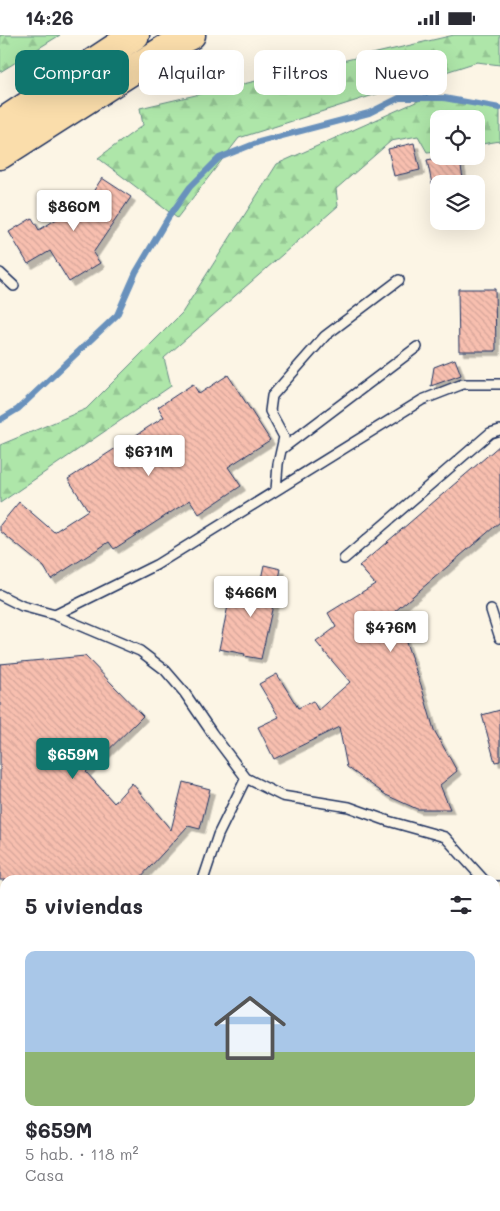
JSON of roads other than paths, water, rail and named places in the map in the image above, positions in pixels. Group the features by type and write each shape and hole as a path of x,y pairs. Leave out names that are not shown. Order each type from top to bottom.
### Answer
{"highway":[{"path":"0,124 135,35"},
{"path":"0,155 178,41 191,35"}],"lane":[{"path":"0,273 14,286"},
{"path":"276,489 278,464 284,437 270,411 272,396 325,336 399,280"},
{"path":"282,449 417,347"},
{"path":"56,615 156,565 422,400 463,384 500,384"},
{"path":"344,559 490,433 500,430"},
{"path":"0,595 22,605 56,615 140,651 165,670 184,692 246,778 282,796 349,807 388,821 445,837 479,875"},
{"path":"491,610 500,638"},
{"path":"205,875 218,835 246,778"}],"waterway":[{"path":"0,420 18,409 117,315 136,272 168,218 190,187 219,158 259,142 369,113 399,98 444,98 500,108"}]}
